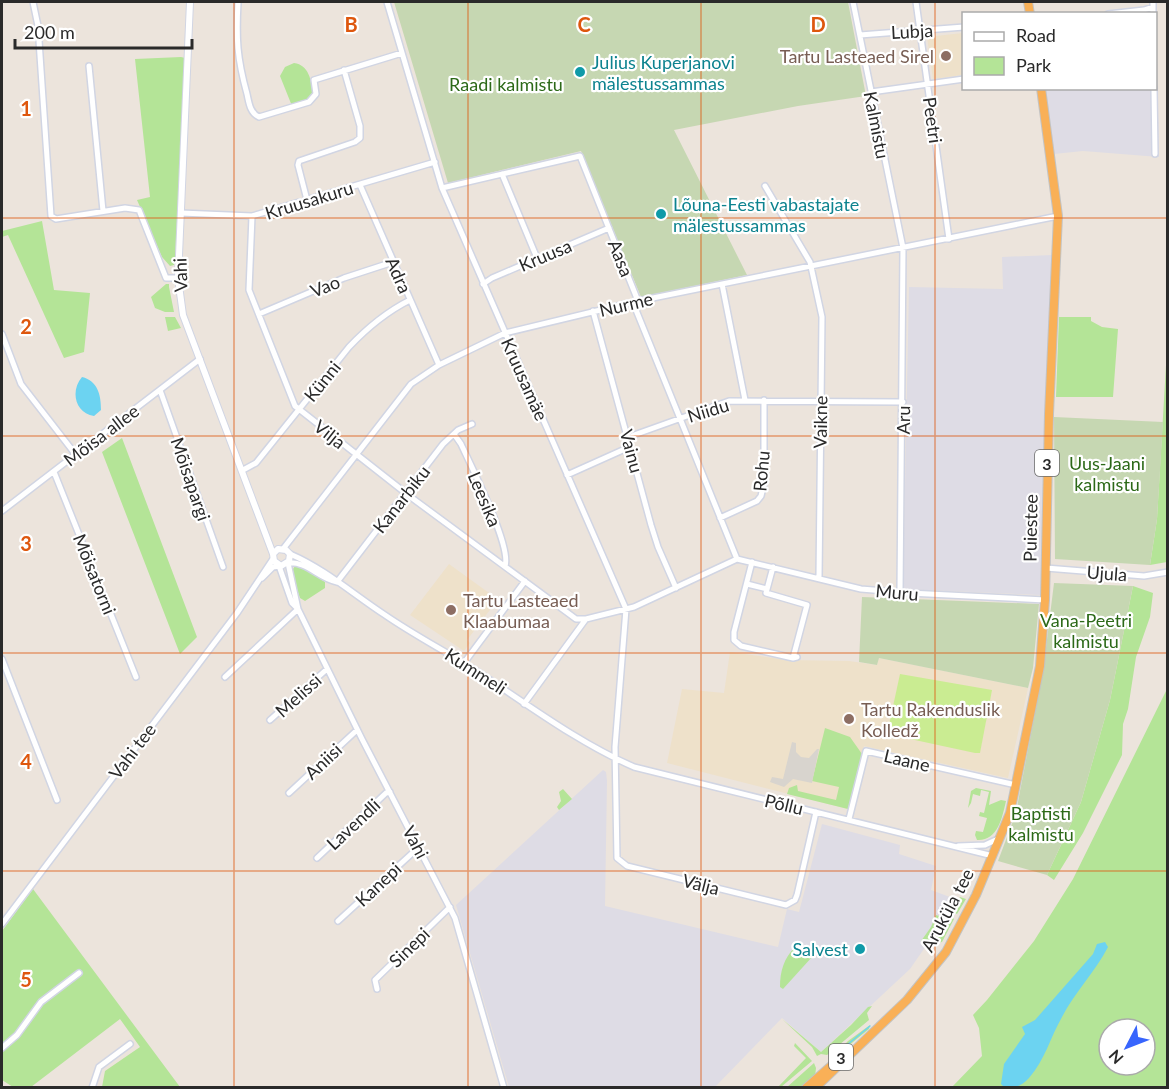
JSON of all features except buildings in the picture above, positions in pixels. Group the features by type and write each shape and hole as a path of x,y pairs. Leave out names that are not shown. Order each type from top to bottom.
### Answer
{"highway":[{"name":"Puiestee","path":"993,856 1010,813 1016,785 1040,666 1045,600 1048,414 1058,216 1041,90"},
{"name":"Aruküla tee","path":"816,1088 907,1000 946,952 976,895 993,856"},
{"name":"Aruküla tee","path":"806,1088 877,1028"}],"street":[{"path":"33,2 38,26 51,216 56,219 125,208 139,210 166,278 178,278"},
{"name":"Vahi","path":"190,2 178,278 183,315 243,470 273,556"},
{"path":"238,2 236,42 238,64 252,112 256,116 263,117 309,102 316,94 314,80 402,53"},
{"name":"Kruusamäe","path":"387,2 442,188 625,608 615,759"},
{"name":"Kalmistu","path":"854,2 903,248"},
{"name":"Peetri","path":"916,2 950,239"},
{"path":"1126,12 1153,7"},
{"name":"Lubja","path":"860,35 962,27"},
{"path":"89,66 103,211"},
{"path":"307,200 299,161 355,142 360,138 360,126 344,70"},
{"path":"871,92 962,80"},
{"path":"1154,90 1155,154"},
{"name":"Aasa","path":"442,188 580,156 638,300 636,310 737,559"},
{"name":"Kruusakuru","path":"181,213 252,216 435,162"},
{"path":"502,174 537,258"},
{"name":"Adra","path":"360,185 439,364"},
{"name":"Vaikne","path":"765,186 812,266 822,317 819,578"},
{"name":"Vilja","path":"252,216 249,290 295,406 405,493 576,619 586,619"},
{"name":"Nurme","path":"282,549 411,384 439,364 505,333 638,300 1058,216"},
{"name":"Kruusa","path":"483,284 537,258 609,228"},
{"name":"Aru","path":"900,593 903,248"},
{"name":"Vao","path":"259,314 344,278 393,262"},
{"path":"722,284 745,400"},
{"name":"Künni","path":"243,470 256,463 364,330 410,300"},
{"name":"Vainu","path":"593,311 651,525 675,588"},
{"path":"2,334 21,384 76,454"},
{"name":"Mõisa allee","path":"2,510 200,359"},
{"name":"Mõisapargi","path":"160,390 223,567"},
{"name":"Rohu","path":"720,518 757,501 761,496 764,483 764,400"},
{"name":"Niidu","path":"567,475 629,446 631,437 634,435 729,401 903,402"},
{"name":"Kanarbiku","path":"337,582 405,493 454,434 472,424"},
{"name":"Leesika","path":"454,434 461,444 499,532 507,556 505,566"},
{"name":"Mõisatorni","path":"54,472 136,676"},
{"name":"Vahi","path":"265,533 282,549"},
{"path":"282,549 290,554 288,563 284,566 279,566 273,556 282,549"},
{"name":"Kummeli","path":"290,554 312,563 388,617 615,759"},
{"name":"Vahi tee","path":"262,578 273,556"},
{"path":"524,704 586,619 634,607 737,559"},
{"name":"Muru","path":"737,559 861,589 1045,600"},
{"path":"752,562 734,632 735,642 741,646 795,658 807,605 766,593 773,567"},
{"name":"Vahi","path":"288,563 298,609 357,730 450,907 504,1088"},
{"name":"Kummeli","path":"288,563 302,564 329,581 337,582"},
{"name":"Vahi","path":"279,566 292,603 298,609"},
{"name":"Vahi tee","path":"2,924 262,578 273,567 279,566"},
{"name":"Ujula","path":"1046,568 1144,576 1167,572"},
{"path":"464,663 525,581"},
{"path":"747,584 767,589"},
{"path":"225,677 298,609"},
{"path":"2,659 57,800"},
{"name":"Melissi","path":"270,720 327,669"},
{"name":"Aniisi","path":"289,793 357,730"},
{"name":"Laane","path":"849,819 866,751 1016,785"},
{"name":"Välja","path":"615,759 615,853 617,858 627,866 786,905 795,900 797,895 816,812"},
{"name":"Põllu","path":"615,759 634,767 993,856"},
{"name":"Lavendli","path":"317,858 386,793 390,792"},
{"name":"Põllu","path":"954,846 985,845 994,842 1002,835"},
{"name":"Kanepi","path":"338,921 419,847"},
{"name":"Sinepi","path":"377,989 375,980 450,907"},
{"path":"2,1048 17,1035 41,1002 79,973"},
{"path":"92,1088 99,1067 130,1044"}],"shaded area":[{"name":"Tartu Lasteaed Sirel","path":"962,33 962,75 933,79 927,37"},
{"path":"1157,61 1159,157 1083,151 1054,154 1045,90 1157,90"},
{"path":"1053,255 1041,595 903,589 909,287 1003,289 1002,257"},
{"name":"Tartu Lasteaed Klaabumaa","path":"449,564 496,598 491,604 493,606 467,640 470,643 464,651 410,615"},
{"name":"Tartu Rakenduslik Kolledž","path":"730,652 787,660 849,661 877,665 879,658 1028,688 1008,778 864,746 848,809 667,763 682,689 724,693"},
{"path":"792,742 796,743 796,752 801,757 809,758 819,749 812,783 793,779 784,787 770,782 772,777 783,779"},
{"path":"603,770 606,772 607,781 605,906 778,947 787,909 799,912 822,824 900,845 899,854 936,866 931,890 958,900 948,919 936,915 922,940 928,943 910,969 821,1052 782,1018 714,1088 509,1087 456,905"}],"green space":[{"name":"Raadi kalmistu","path":"394,2 848,2 866,96 798,106 674,130 747,275 641,297 581,151 448,183"},
{"path":"185,58 175,260 174,265 170,266 162,257 137,200 150,197 135,59"},
{"path":"294,63 306,70 313,93 309,99 292,106 280,76 285,67"},
{"path":"42,221 54,290 90,293 84,352 64,358 8,235 2,237 2,231"},
{"path":"169,284 174,312 165,312 155,308 151,297"},
{"path":"165,317 175,317 181,328 168,331"},
{"path":"1059,317 1091,317 1091,321 1102,327 1118,329 1113,397 1056,397"},
{"path":"1167,348 1167,562 1150,565 1157,519"},
{"name":"Uus-Jaani kalmistu","path":"1054,417 1163,422 1157,519 1150,565 1055,559"},
{"path":"122,438 197,637 180,654 102,452"},
{"path":"299,565 325,582 325,588 305,601 300,598 291,572 295,566"},
{"name":"Vana-Peetri kalmistu","path":"1054,583 1133,586 1110,700 1081,802 1047,875 998,861 1016,813 1043,672"},
{"path":"1133,586 1153,593 1150,617 1136,657 1128,709 1123,724 1122,755 1083,833 1054,880 1047,875 1081,802 1110,700"},
{"path":"862,597 1039,604 1033,668 1028,688 879,658 877,665 859,662"},
{"path":"900,674 992,690 980,753 887,734"},
{"path":"1167,689 1167,1087 951,1088 982,1056 979,1028 973,1015 1034,941 1073,879"},
{"path":"825,728 850,737 862,754 848,809 787,794 789,788 797,785 798,791 836,800 839,787 812,781"},
{"path":"976,788 991,791 989,805 1001,800 1006,801 1001,821 994,833 990,837 977,840 976,831 983,832 987,818 979,816 980,812 984,813 989,792 981,790 980,796 973,794 968,808 971,791"},
{"path":"563,789 572,799 559,810 557,807 561,801 559,792"},
{"path":"33,889 180,1087 102,1087 105,1071 140,1047 120,1019 31,1087 13,1087 2,1080 2,931"},
{"path":"960,897 966,899 957,914 955,913 942,942 931,944 921,941 936,915 948,919"},
{"path":"795,947 803,949 812,957 783,989 780,987 782,970 785,960"},
{"path":"872,1006 867,1013 869,1020 827,1055 817,1056 812,1047 782,1019 821,1052 868,1007"},
{"path":"870,1025 869,1029 836,1056 834,1055 848,1041"},
{"path":"795,1043 812,1061 781,1087 778,1087 806,1058 794,1046"},
{"path":"814,1063 815,1077 802,1087 786,1088"}],"water":[{"path":"82,377 95,385 99,394 101,410 94,416 82,411 76,401 76,389"},
{"path":"1105,942 1108,947 1067,1008 1035,1071 1020,1085 1004,1087 1001,1084 1004,1064 1025,1034 1022,1027 1035,1020 1093,954 1097,944"}],"waterway":[{"path":"836,1054 870,1026"}],"place":[{"name":"Tartu Lasteaed Sirel","path":"946,56"},
{"name":"Julius Kuperjanovi mälestussammas","path":"580,72"},
{"name":"Lõuna-Eesti vabastajate mälestussammas","path":"661,214"},
{"name":"Tartu Lasteaed Klaabumaa","path":"451,610"},
{"name":"Tartu Rakenduslik Kolledž","path":"849,719"},
{"name":"Salvest","path":"860,949"}],"park label":[{"name":"Baptisti kalmistu","path":"1041,823"}]}
